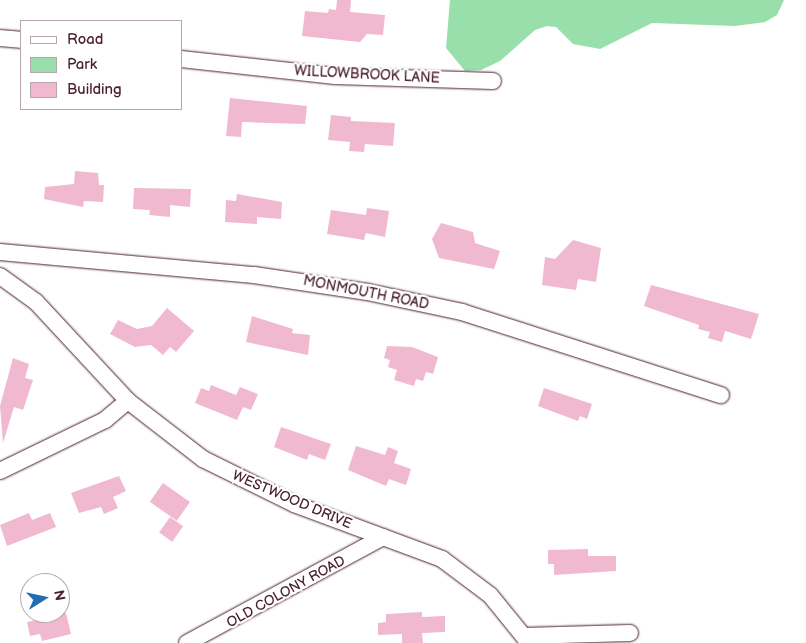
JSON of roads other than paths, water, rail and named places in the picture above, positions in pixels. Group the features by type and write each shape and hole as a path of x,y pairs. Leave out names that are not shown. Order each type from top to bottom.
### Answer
{"street":[{"path":"0,38 20,40"},
{"name":"WILLOWBROOK LANE","path":"182,58 334,76 493,81"},
{"name":"MONMOUTH ROAD","path":"0,252 262,276 368,292 462,312 721,395"},
{"name":"WESTWOOD DRIVE","path":"0,276 36,302 128,401 221,470 294,504 423,550 460,570 490,596 526,640"},
{"path":"0,471 105,420 128,401"},
{"name":"OLD COLONY ROAD","path":"187,643 383,537"},
{"path":"526,640 630,633"}]}
